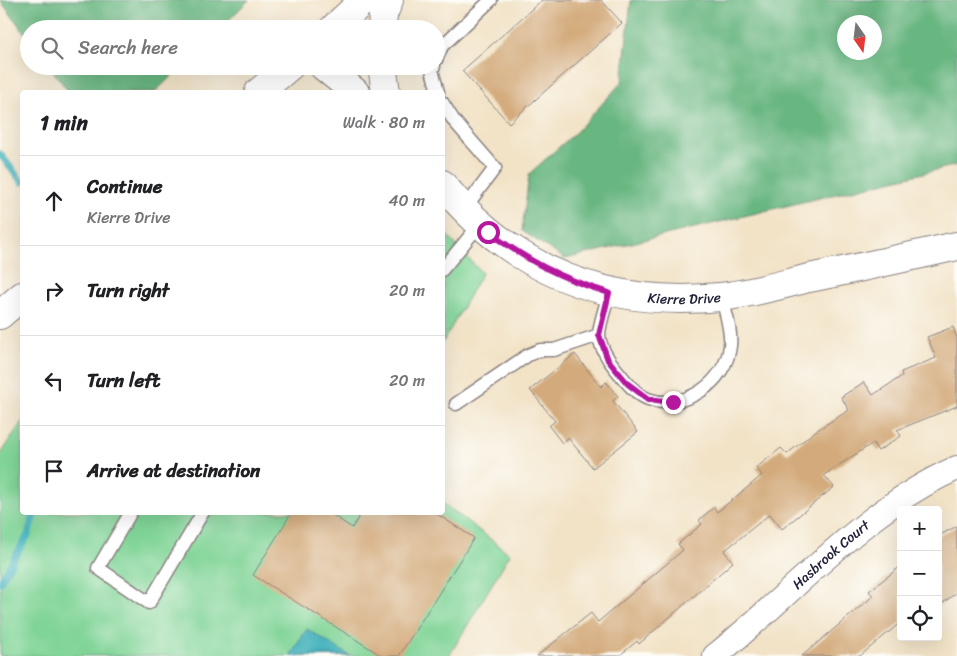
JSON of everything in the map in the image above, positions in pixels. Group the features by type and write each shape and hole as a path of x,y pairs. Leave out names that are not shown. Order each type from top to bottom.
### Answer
{"street":[{"path":"343,20 364,0"},
{"path":"383,20 389,0"},
{"path":"261,90 279,75"},
{"path":"334,75 353,90"},
{"path":"383,75 386,90"},
{"name":"Kierre Drive","path":"445,187 472,216 526,259 572,282 609,293 675,300 722,297 957,246"},
{"path":"0,315 20,298"},
{"name":"Hasbrook Court","path":"715,656 892,505 928,481 957,468"}],"lane":[{"path":"445,43 491,0"},
{"path":"433,75 437,90"},
{"path":"445,107 454,121 495,168 472,216 445,265"},
{"path":"609,293 599,335 608,360 628,384 648,399 673,402 692,395 711,384 726,365 730,344 722,297"},
{"path":"456,404 528,355 540,350 554,350 599,335"},
{"path":"129,515 98,568 149,603 201,515"}],"green space":[{"path":"0,0 249,0 229,20 20,20 20,27"},
{"path":"631,0 957,0 957,165 565,259 522,231 529,174 577,131 622,82"},
{"path":"56,75 173,75 157,90 67,90"},
{"path":"445,233 482,273 445,338"},
{"path":"20,424 20,515 445,515 445,505 510,554 449,656 0,656 0,456"}],"water":[{"path":"307,629 350,656 290,656"}],"building":[{"path":"542,0 601,0 622,23 509,123 462,71"},
{"path":"953,327 957,338 957,406 897,430 901,436 878,451 873,443 824,475 834,487 782,529 770,514 724,551 733,562 639,644 637,641 619,656 537,656 591,613 598,622 683,550 678,544 702,524 699,520 714,507 717,512 762,475 756,468 781,448 787,454 814,432 849,410 841,397 864,382 873,395 902,376 901,372 936,358 927,337"},
{"path":"575,354 601,387 606,382 618,396 613,401 638,432 593,468 568,438 562,443 549,426 555,421 530,390"},
{"path":"290,515 332,515 352,528 360,515 439,515 474,538 399,656 382,656 253,575"},
{"path":"957,526 957,592 942,604 942,551 942,534"},
{"path":"897,569 897,625 860,656 802,656 873,596 869,591"}],"waterway":[{"path":"0,154 20,179"},
{"path":"0,582 28,535 34,515"}],"route":[{"path":"488,232 526,259 572,282 609,293 599,335 608,360 628,384 648,399 673,402"}]}
